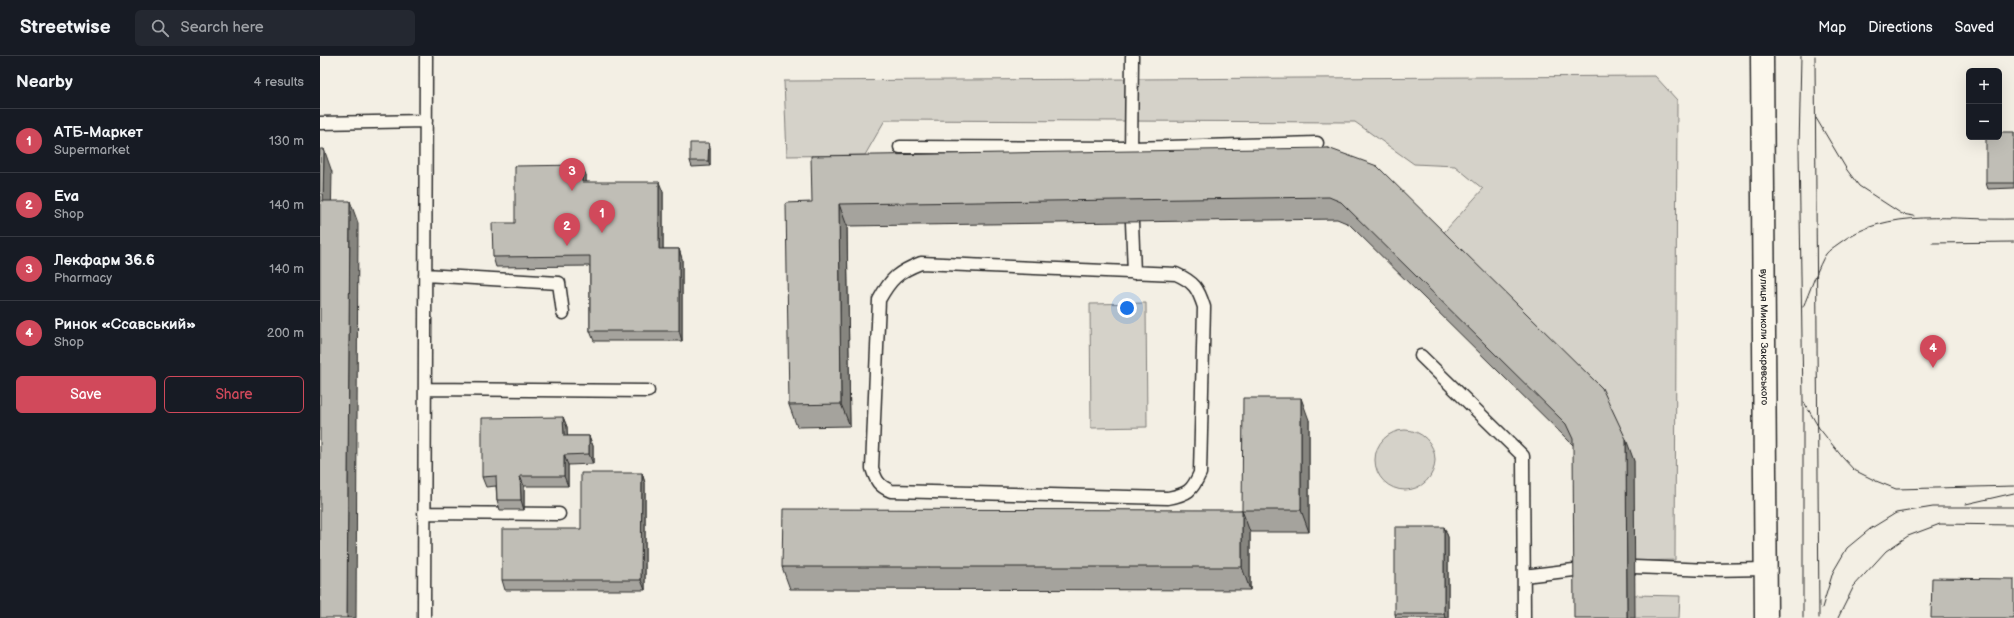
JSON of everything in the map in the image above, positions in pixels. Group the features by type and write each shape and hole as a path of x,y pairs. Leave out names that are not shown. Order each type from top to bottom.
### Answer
{"street":[{"name":"вулиця Миколи Закревського","path":"1762,56 1766,618"}],"lane":[{"path":"424,618 426,56"},
{"path":"1131,168 1132,56"},
{"path":"320,123 426,121"},
{"path":"900,147 1132,148 1316,143"},
{"path":"1132,222 1134,273"},
{"path":"921,263 1134,273 1176,274 1190,280 1199,291 1204,307 1200,473 1194,487 1184,495 1168,498 891,491 881,487 875,478 872,468 879,300 889,282 903,270 921,263"},
{"path":"425,276 559,283 563,313"},
{"path":"1421,356 1523,456 1524,618"},
{"path":"425,389 648,391"},
{"path":"424,513 559,514"},
{"path":"1634,567 1710,570 1766,569"},
{"path":"1524,576 1582,569"}],"shaded area":[{"path":"1655,76 1677,100 1675,560 1634,561 1634,461 1437,240 1483,189 1455,166 1414,164 1355,122 885,120 865,155 787,156 784,81"},
{"path":"1146,303 1147,427 1091,428 1090,304"},
{"path":"1405,430 1422,435 1430,443 1435,460 1430,477 1422,485 1405,490 1388,485 1380,477 1375,460 1380,443 1388,435"},
{"path":"1634,595 1680,596 1679,618 1634,618"}],"building":[{"path":"2002,132 2014,132 2014,183 1986,183 1986,140 2002,140"},
{"path":"690,143 709,143 708,161 690,161"},
{"path":"1328,148 1377,166 1602,388 1626,439 1627,618 1574,618 1573,439 1566,424 1341,202 1329,197 839,204 841,404 789,405 786,203 812,202 811,156"},
{"path":"320,149 324,149 323,201 350,201 347,618 320,618"},
{"path":"582,165 582,182 659,182 659,249 679,249 679,331 590,331 590,256 493,257 492,223 515,223 515,166"},
{"path":"1243,398 1301,398 1301,510 1242,510"},
{"path":"563,417 564,436 589,436 589,454 564,455 564,476 520,476 521,500 497,500 496,476 482,477 482,418"},
{"path":"581,473 642,473 641,580 502,580 502,529 581,529"},
{"path":"783,509 1242,510 1242,567 782,567"},
{"path":"1395,527 1444,527 1444,614 1395,614"},
{"path":"1932,578 2014,579 2014,618 1931,618"}],"tram line":[{"path":"1801,56 1799,149 1803,400 1803,618"},
{"path":"1815,56 1819,618"},
{"path":"1816,118 1847,170 1859,186 1902,214 1914,216"},
{"path":"1803,307 1826,254 1838,244 1857,232 1878,224 1923,218 2014,219"},
{"path":"1932,243 2014,242"},
{"path":"1804,402 1819,428 1843,458 1854,470 1876,481 1896,489 2014,486"},
{"path":"1966,504 2014,493"},
{"path":"1822,608 1833,572 1847,548 1870,529 1896,513 1933,507 2014,507"},
{"path":"1838,618 1854,586 1886,551 1908,536 1940,524 2014,525"}],"place":[{"name":"Лекфарм 36.6","path":"572,191"},
{"name":"АТБ-Маркет","path":"602,233"},
{"name":"Eva","path":"567,246"},
{"name":"Ринок «Ссавський»","path":"1933,368"}]}
